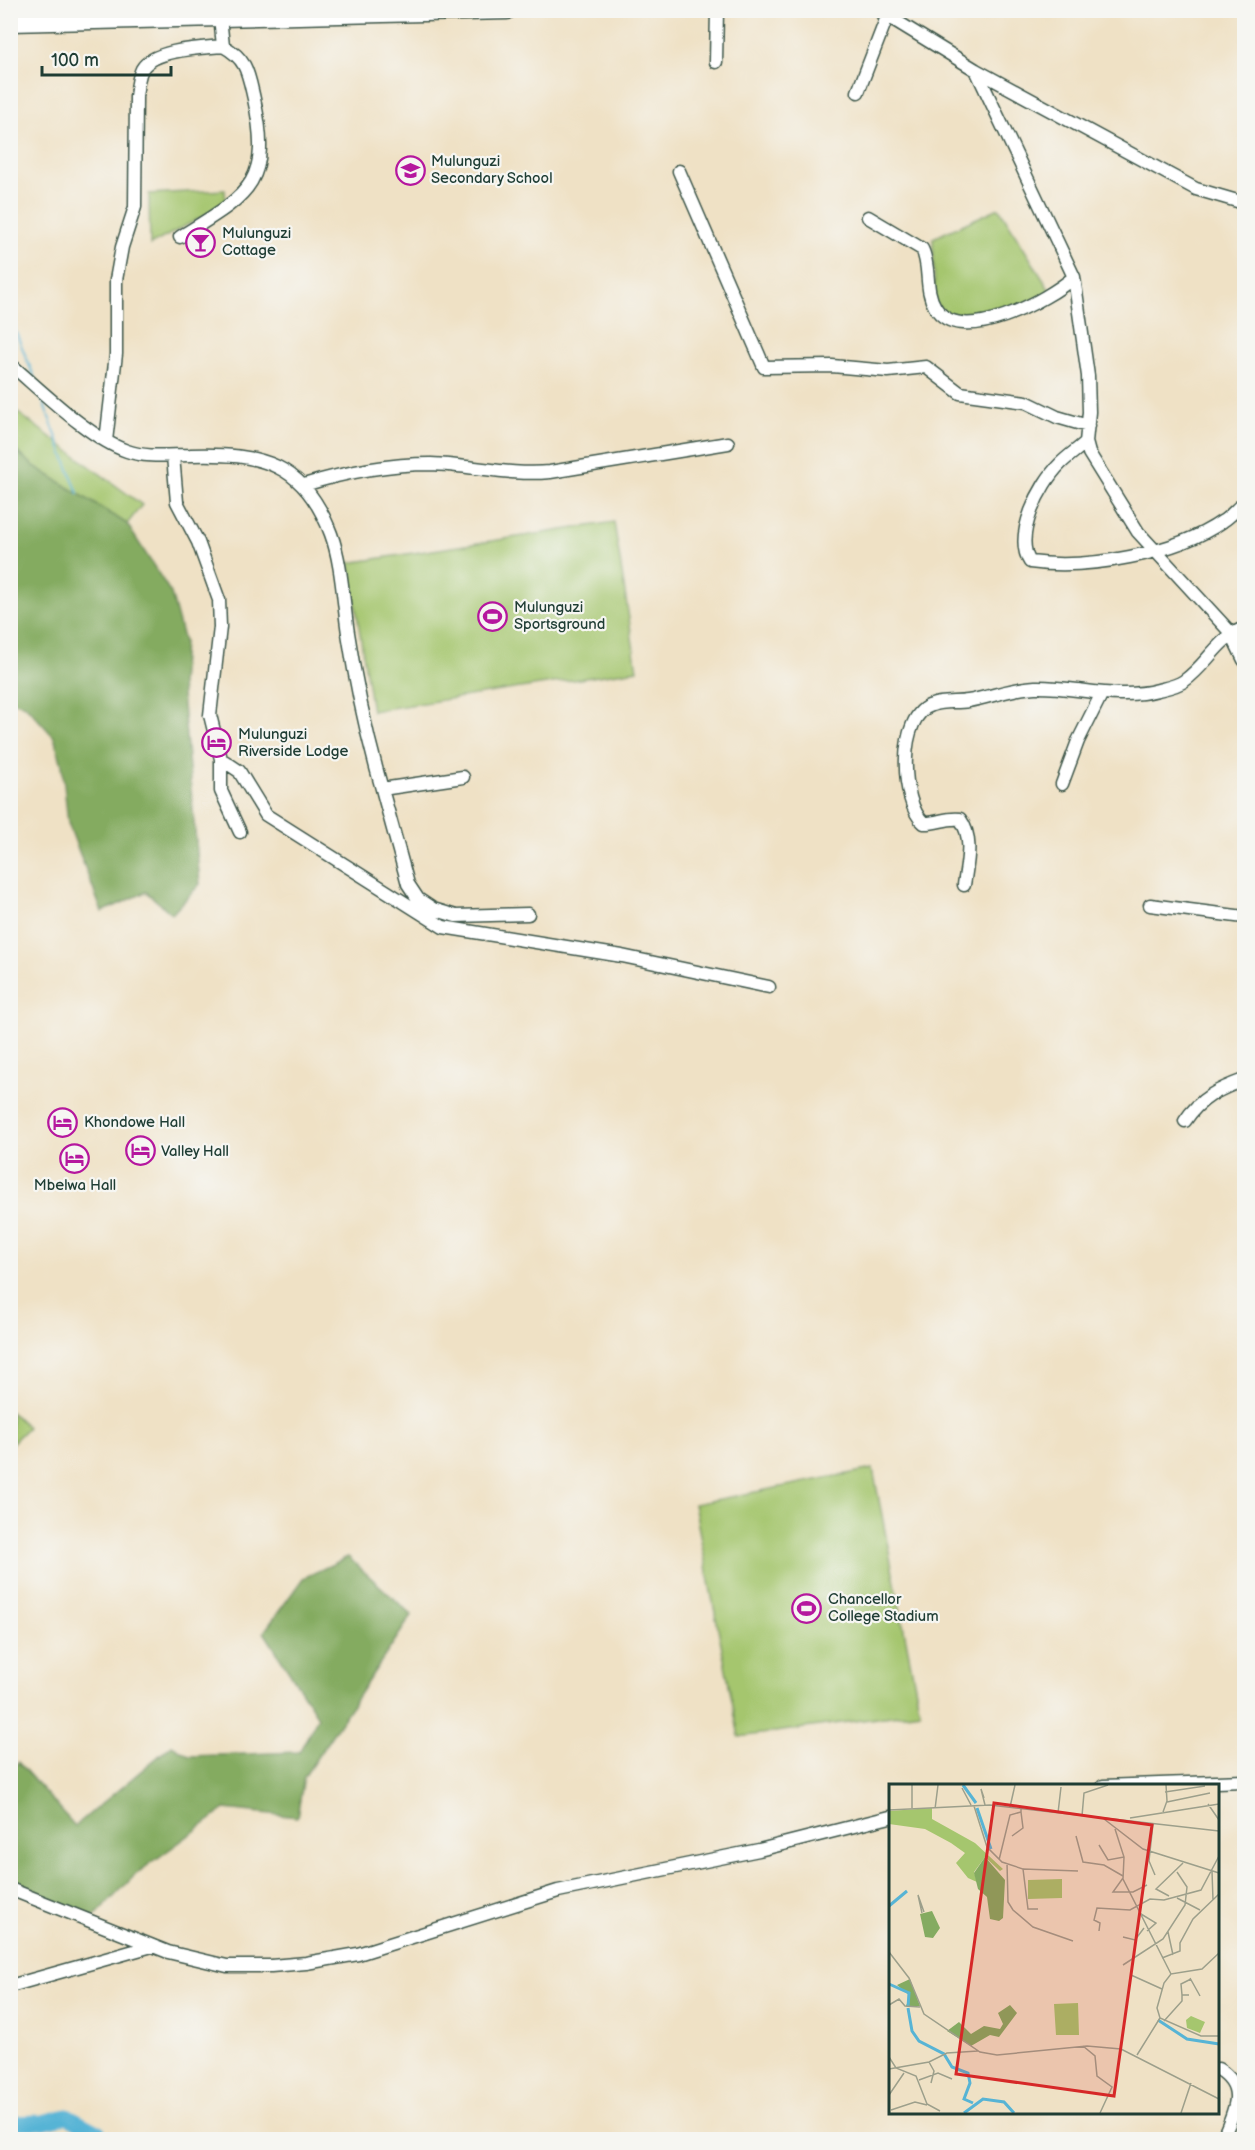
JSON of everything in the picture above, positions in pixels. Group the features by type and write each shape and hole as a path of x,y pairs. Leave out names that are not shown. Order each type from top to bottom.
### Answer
{"highway":[{"path":"10,22 136,15 220,17 507,10"}],"street":[{"path":"716,62 717,10"},
{"path":"858,92 883,14 976,70 1196,189 1245,203"},
{"path":"220,17 223,46"},
{"path":"106,441 116,354 116,280 122,247 135,207 136,97 139,81 143,68 155,58 171,53 223,46 237,53 244,61 258,120 261,146 260,166 240,197 180,237"},
{"path":"976,70 1074,277 1088,376 1086,442 1107,484 1154,552 1231,633 1245,660"},
{"path":"679,171 764,367 832,366 888,371 926,367 960,393 1026,402 1057,417 1088,426"},
{"path":"868,216 922,249 926,257 929,295 935,309 950,320 968,323 994,320 1057,292 1074,277"},
{"path":"10,364 106,441 128,452 173,456 259,458 304,485 322,512 335,549 363,718 408,884 418,899 433,909 456,916 528,914"},
{"path":"1086,442 1060,464 1046,481 1024,538 1025,554 1030,562 1041,564 1119,560 1154,552 1181,544 1213,527 1245,503"},
{"path":"304,485 368,468 432,464 526,474 550,472 728,443"},
{"path":"173,456 177,502 198,542 219,600 220,627 210,715 221,759 221,791 240,832"},
{"path":"964,885 969,844 960,819 953,818 933,824 924,823 912,801 906,759 913,720 922,708 933,704 968,701 1011,690 1036,687 1102,693 1146,692 1182,683 1231,633 1245,628"},
{"path":"1062,784 1078,741 1102,693"},
{"path":"221,759 239,771 266,815 443,927 622,956 769,987"},
{"path":"382,789 463,777"},
{"path":"1150,905 1245,917"},
{"path":"1185,1121 1196,1105 1210,1094 1245,1080"},
{"path":"1138,1784 1245,1781"},
{"path":"10,1889 152,1946 227,1966 306,1963 391,1945 558,1891 759,1850 889,1818"},
{"path":"10,1986 152,1946"},
{"path":"1219,2069 1232,2079 1237,2092 1222,2139"}],"green space":[{"path":"225,190 226,204 150,245 149,194"},
{"path":"999,208 1052,294 989,319 952,320 935,303 933,238"},
{"path":"10,407 142,505 127,524 34,466 11,446"},
{"path":"10,446 34,466 127,524 171,593 184,642 181,684 200,884 172,914 146,892 102,912 68,823 62,765 54,737 25,705 11,701"},
{"name":"Mulunguzi Sportsground","path":"614,522 637,670 372,711 349,563"},
{"path":"11,1412 28,1427 11,1444"},
{"name":"Chancellor College Stadium","path":"873,1469 920,1712 739,1737 694,1504"},
{"path":"348,1557 412,1615 304,1777 297,1817 225,1809 136,1874 93,1918 11,1887 10,1770 18,1762 75,1826 172,1745 189,1756 299,1752 318,1717 264,1632 303,1578"}],"waterway":[{"path":"10,318 35,379"},
{"path":"42,399 78,493"},
{"path":"10,2123 42,2122 67,2116 99,2133 101,2140"}],"place":[{"name":"Mulunguzi Secondary School","path":"410,170"},
{"name":"Mulunguzi Cottage","path":"201,242"},
{"name":"Mulunguzi Sportsground","path":"493,616"},
{"name":"Mulunguzi Riverside Lodge","path":"217,743"},
{"name":"Khondowe Hall","path":"63,1122"},
{"name":"Valley Hall","path":"140,1151"},
{"name":"Mbelwa Hall","path":"75,1158"},
{"name":"Chancellor College Stadium","path":"807,1608"}]}
